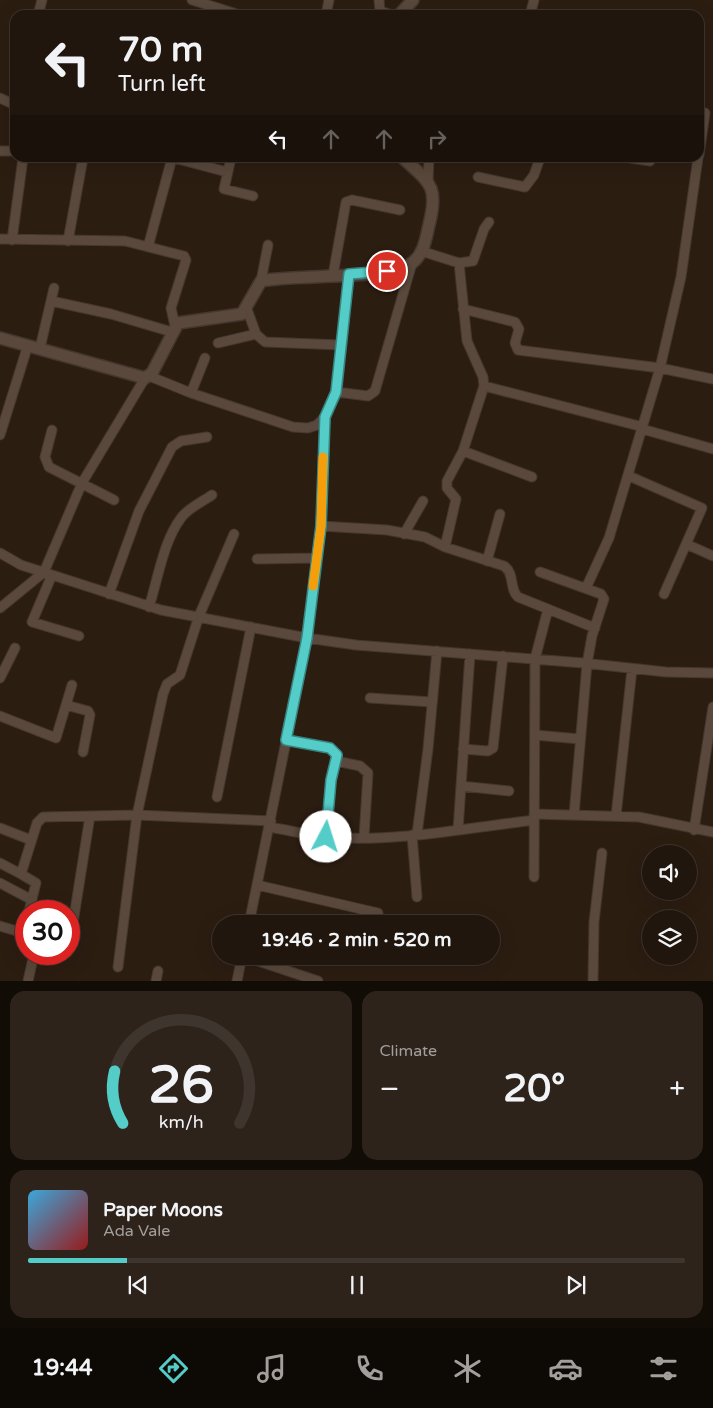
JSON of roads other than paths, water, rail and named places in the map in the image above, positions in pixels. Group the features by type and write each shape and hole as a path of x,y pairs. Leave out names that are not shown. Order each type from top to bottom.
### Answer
{"street":[{"path":"192,0 224,10"},
{"path":"404,10 413,0"},
{"path":"12,240 22,162"},
{"path":"68,241 82,162"},
{"path":"148,247 172,162"},
{"path":"188,162 227,172"},
{"path":"230,162 224,189 252,196"},
{"path":"336,392 368,396 375,391 412,263 422,251 433,208 433,191 428,182 406,162"},
{"path":"428,182 429,162"},
{"path":"478,177 524,187 534,175 539,162"},
{"path":"586,588 609,538 660,368 681,277 698,162"},
{"path":"333,275 346,202 352,200 400,210"},
{"path":"422,251 459,264 473,261 484,229 489,222"},
{"path":"0,239 125,241 182,255 186,258 171,308 173,329"},
{"path":"79,636 32,622 48,573 82,484 147,377 173,329 182,321 237,316 247,309 261,281 268,245"},
{"path":"261,281 387,271 412,263"},
{"path":"445,547 456,499 446,485 463,451 484,386 483,377 466,341 459,264"},
{"path":"0,338 147,377 293,426 308,428 317,425 325,417 336,392 349,274"},
{"path":"40,348 54,288"},
{"path":"51,301 173,329"},
{"path":"247,309 256,334 260,339 270,343 341,345"},
{"path":"463,309 515,322 519,329 515,344 518,350 660,368 713,379"},
{"path":"218,343 256,334"},
{"path":"0,435 28,345"},
{"path":"191,392 204,358"},
{"path":"484,386 643,428 713,449"},
{"path":"251,915 307,638 321,526 325,417"},
{"path":"52,430 45,457 49,467 114,500"},
{"path":"109,594 139,511 172,447 181,441 207,437"},
{"path":"463,451 532,477"},
{"path":"629,476 702,508 664,594"},
{"path":"149,607 170,539 176,526 187,512 212,495"},
{"path":"404,534 423,501"},
{"path":"487,561 500,514"},
{"path":"321,526 425,537 445,547 508,568 513,591 518,598 595,628"},
{"path":"118,967 137,815 164,689 180,675 199,616 234,534"},
{"path":"686,544 713,556"},
{"path":"0,553 21,565 149,607 307,638 356,645 503,656 666,672 713,672"},
{"path":"257,559 317,558"},
{"path":"540,572 586,588 603,597 587,664 574,815"},
{"path":"0,608 48,573"},
{"path":"534,877 535,659 548,609"},
{"path":"217,797 250,627"},
{"path":"0,678 15,648"},
{"path":"417,897 414,834 437,651"},
{"path":"458,830 470,654"},
{"path":"463,749 488,751 494,748 503,656"},
{"path":"616,816 632,669"},
{"path":"0,716 56,738 72,685"},
{"path":"370,698 432,702"},
{"path":"66,705 88,711 90,714 83,752"},
{"path":"694,830 713,707"},
{"path":"535,736 580,739"},
{"path":"286,740 330,748 337,755 331,780 326,837"},
{"path":"336,761 360,766 368,773 364,837"},
{"path":"461,786 509,791"},
{"path":"21,874 36,822 40,818 137,815 270,824 326,837 364,837 458,830 534,817 574,815 639,817 694,830 713,832"},
{"path":"77,900 90,816"},
{"path":"0,828 31,840"},
{"path":"593,980 594,922 602,853"},
{"path":"0,863 36,884 32,900 0,884"},
{"path":"257,885 378,913"},
{"path":"0,926 15,930"},
{"path":"28,980 31,965"},
{"path":"236,980 240,965"},
{"path":"270,965 318,980"}]}
